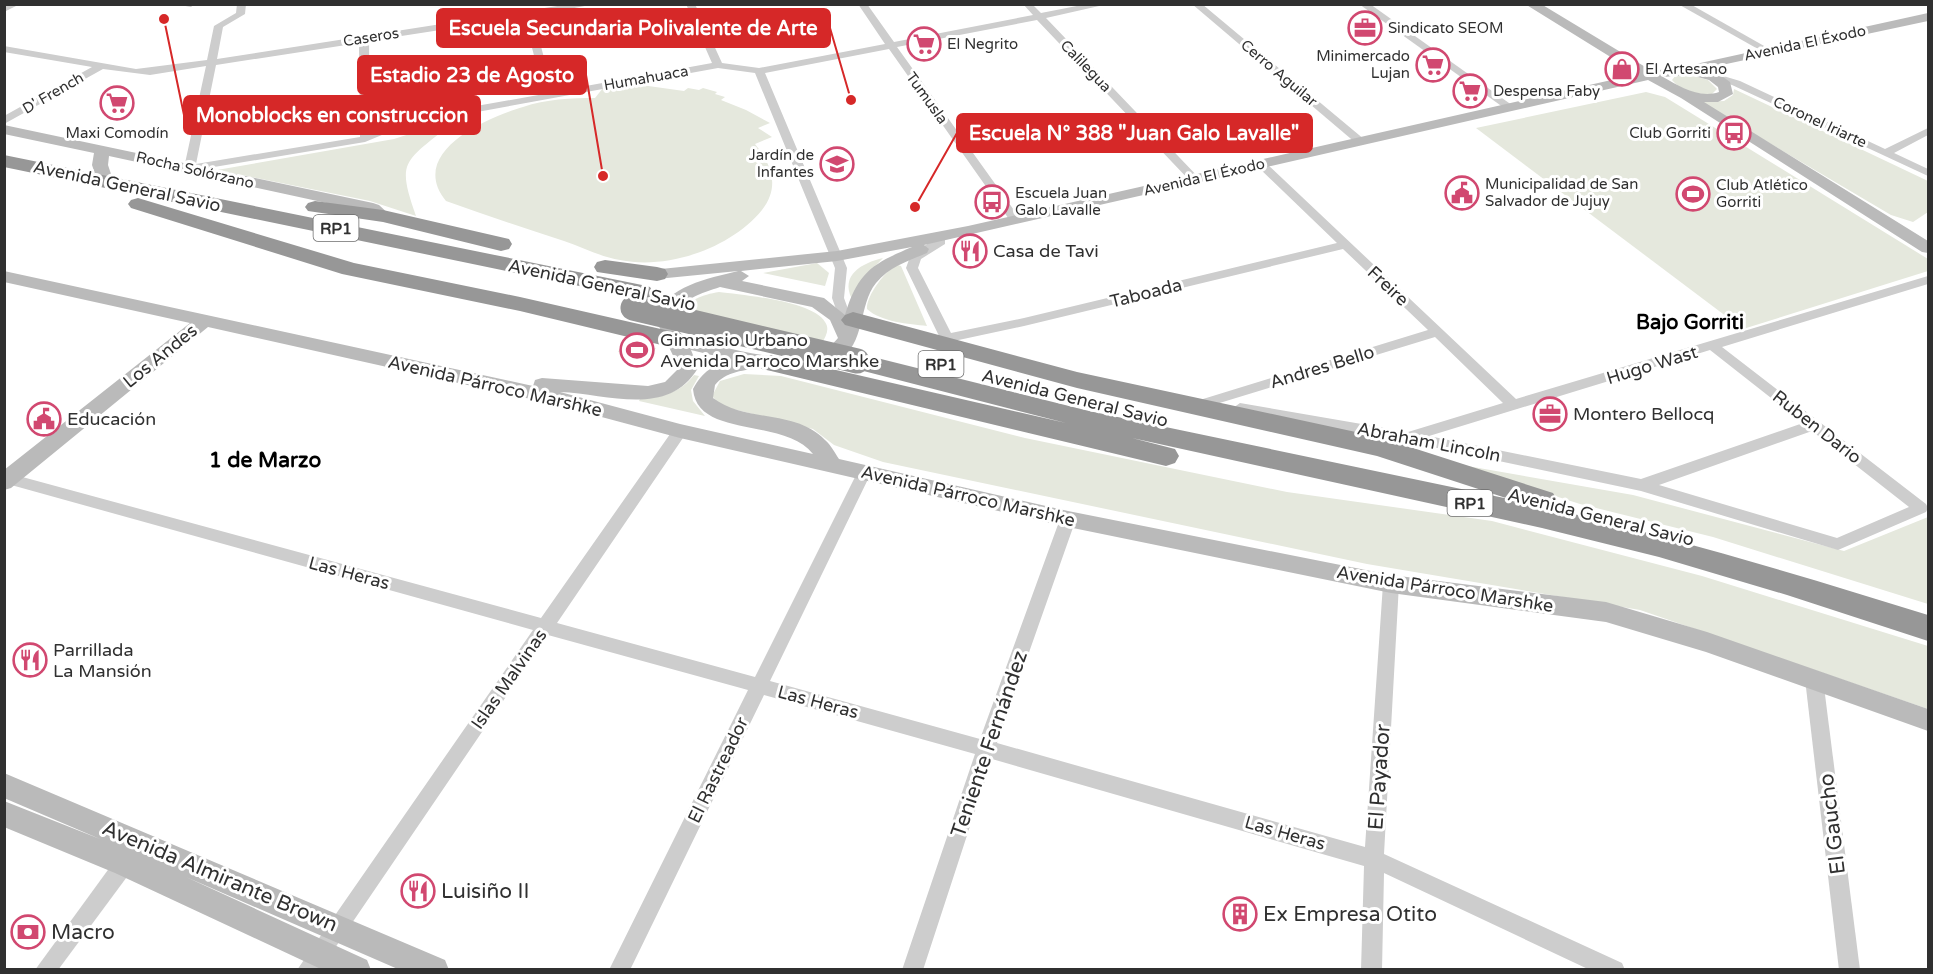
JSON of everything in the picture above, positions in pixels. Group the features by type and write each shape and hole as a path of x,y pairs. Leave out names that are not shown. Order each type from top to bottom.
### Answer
{"highway":[{"name":"Avenida General Savio","path":"4,161 105,180 145,198"},
{"name":"Avenida General Savio","path":"4,179 145,198 512,274 644,311 1012,382 1179,423 1543,500 1738,551 1929,611"},
{"path":"145,198 260,200 382,216 624,271 657,274"},
{"path":"145,198 350,269 565,314 674,340"},
{"path":"845,321 947,342 1012,382"},
{"path":"771,363 1197,463 1462,501"},
{"name":"Avenida General Savio","path":"1012,382 1173,439 1542,517 1722,563 1929,628"}],"main road":[{"path":"1531,4 1650,76"},
{"path":"1545,4 1656,68 1929,248"},
{"name":"Avenida El Éxodo","path":"1616,84 1645,85 1673,81 1768,51 1929,17"},
{"path":"1710,75 1725,85 1726,94 1713,99 1673,81 1710,75"},
{"name":"Avenida El Éxodo","path":"657,274 796,262 837,256 968,231 1650,76 1673,81"},
{"name":"Rocha Solórzano","path":"4,129 374,208 382,216"},
{"path":"102,149 100,165 105,180"},
{"name":"Avenida El Éxodo","path":"845,321 861,292 881,269 906,254 968,231"},
{"name":"Avenida El Éxodo","path":"478,382 655,393 672,386 688,370 685,355 674,340 664,318 667,310 691,291 796,262"},
{"path":"657,274 719,282 818,302 845,321 842,346 828,357 798,363 733,366 709,377 702,396 704,401 717,412 788,427 814,440 821,444 831,464"},
{"name":"Avenida Párroco Marshke","path":"4,276 203,322 553,397 680,430 1068,519 1391,584 1606,612 1698,639 1929,720"},
{"name":"Los Andes","path":"6,479 203,322"},
{"path":"674,340 771,363"},
{"name":"Avenida Almirante Brown","path":"4,784 435,969"},
{"name":"Avenida Almirante Brown","path":"4,814 125,863 314,961 357,969"}],"street":[{"path":"4,9 13,4"},
{"path":"178,4 191,4"},
{"path":"190,168 219,26 240,14 242,4"},
{"name":"Caseros","path":"4,49 150,72 591,4"},
{"path":"690,4 718,65"},
{"name":"Tumusla","path":"862,4 888,45 1016,220"},
{"name":"Calilegua","path":"1027,4 1195,180"},
{"name":"Humahuaca","path":"190,168 364,139 403,122 549,95 718,65 759,71 1104,4"},
{"name":"Cerro Aguilar","path":"1196,4 1362,142"},
{"path":"1363,4 1511,108"},
{"path":"1682,4 1768,51"},
{"path":"528,15 549,95"},
{"path":"364,38 364,139"},
{"name":"D' French","path":"4,121 101,66"},
{"path":"759,71 842,268 838,298 845,321"},
{"name":"Coronel Iriarte","path":"1710,75 1736,83 1929,173"},
{"path":"1885,153 1929,130"},
{"name":"Freire","path":"1262,165 1515,406"},
{"path":"942,241 915,257 912,268 947,342"},
{"name":"Taboada","path":"947,342 1344,245"},
{"name":"Hugo Wast","path":"1408,437 1929,280"},
{"name":"Andres Bello","path":"1208,402 1436,332"},
{"name":"Ruben Dario","path":"1713,346 1921,508 1838,544"},
{"name":"Abraham Lincoln","path":"1012,382 1041,365 1208,402 1408,437 1641,485 1838,544"},
{"path":"1641,485 1813,425"},
{"name":"Islas Malvinas","path":"314,961 680,430"},
{"name":"El Rastreador","path":"620,969 864,472"},
{"name":"Las Heras","path":"6,479 986,748 1374,859 1615,969"},
{"name":"Teniente Fernández","path":"912,969 986,748 1068,519"},
{"name":"El Payador","path":"1371,969 1374,859 1391,584"},
{"name":"El Gaucho","path":"1814,678 1850,969"},
{"path":"45,969 143,842"}],"shaded area":[{"path":"1687,74 1708,80 1717,89 1712,94 1696,93 1685,90 1672,80 1676,75"},
{"path":"627,83 684,91 688,88 699,90 703,88 717,92 715,94 725,97 721,100 770,123 758,128 772,137 755,144 766,160 772,176 771,193 762,210 749,223 716,245 697,253 678,259 639,262 606,257 446,201 437,184 436,168 443,153 472,129 507,112 532,104 595,98 603,88 622,90"},
{"path":"1734,89 1928,181 1928,212 1913,222 1891,215 1700,102 1724,101 1733,95"},
{"name":"Club Atlético Gorriti","path":"1646,92 1665,97 1928,259 1928,271 1743,329 1476,128"},
{"path":"443,126 444,130 419,150 408,166 407,185 416,216 370,201 217,170 394,139 431,127"},
{"path":"883,258 860,282 852,299 849,283 855,271"},
{"path":"817,263 829,273 825,286 763,273"},
{"path":"898,265 901,266 927,326 887,320 867,309 870,297 878,284 888,272"},
{"path":"719,292 776,300 807,309 825,322 826,335 822,343 780,354 703,338 691,333 681,316 684,310 696,299"},
{"name":"Gimnasio Urbano Avenida Parroco Marshke","path":"625,341 656,348 648,358 618,352"},
{"path":"744,374 781,376 1025,438 1287,492 1492,521 1702,576 1928,646 1928,709 1640,610 1367,564 883,462 834,445 813,429 721,406 712,396 720,381"},
{"path":"694,375 699,376 691,390 693,401 705,416 639,401 677,390"},
{"path":"1456,464 1633,495 1844,551 1928,517 1928,604 1713,537 1580,504"}],"place":[{"name":"Monoblocks en construccion","path":"164,19"},
{"name":"Sindicato SEOM","path":"1365,28"},
{"name":"El Negrito","path":"924,44"},
{"name":"Minimercado Lujan","path":"1433,65"},
{"name":"El Artesano","path":"1622,69"},
{"name":"Despensa Faby","path":"1470,91"},
{"name":"Escuela Secundaria Polivalente de Arte","path":"851,100"},
{"name":"Maxi Comodín","path":"117,103"},
{"name":"Club Gorriti","path":"1734,133"},
{"name":"Jardín de Infantes","path":"837,164"},
{"name":"Estadio 23 de Agosto","path":"603,176"},
{"name":"Municipalidad de San Salvador de Jujuy","path":"1462,193"},
{"name":"Club Atlético Gorriti","path":"1693,194"},
{"name":"Escuela Juan Galo Lavalle","path":"992,202"},
{"name":"Escuela N° 388 \"Juan Galo Lavalle\"","path":"915,207"},
{"name":"Casa de Tavi","path":"970,251"},
{"name":"Gimnasio Urbano Avenida Parroco Marshke","path":"637,350"},
{"name":"Montero Bellocq","path":"1550,414"},
{"name":"Educación","path":"44,419"},
{"name":"Parrillada La Mansión","path":"30,660"},
{"name":"Luisiño II","path":"418,891"},
{"name":"Ex Empresa Otito","path":"1240,914"},
{"name":"Macro","path":"28,932"}],"district":[{"name":"Bajo Gorriti","path":"1690,322"},
{"name":"1 de Marzo","path":"265,460"}]}
